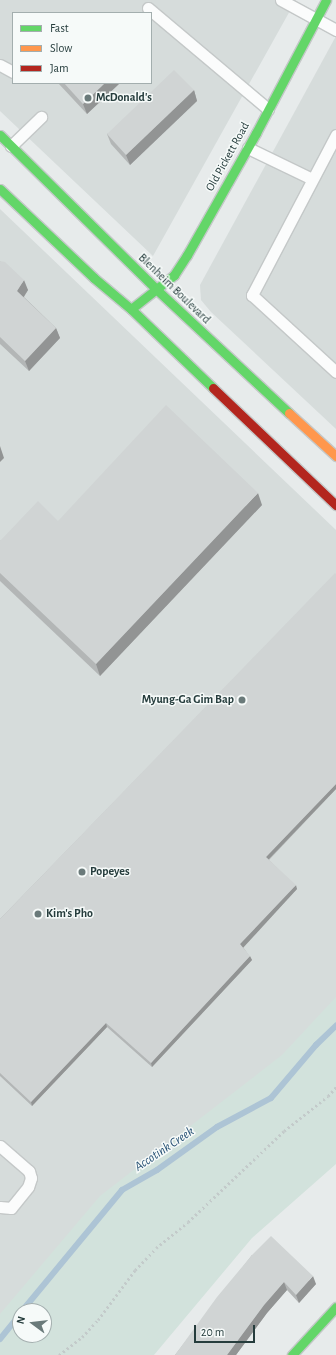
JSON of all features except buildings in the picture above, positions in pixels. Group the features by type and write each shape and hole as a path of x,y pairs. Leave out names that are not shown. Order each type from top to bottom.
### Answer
{"main road":[{"name":"Old Pickett Road","path":"131,309 174,275 187,256 248,148 326,0"},
{"name":"Blenheim Boulevard","path":"0,135 156,289 336,456"},
{"path":"0,189 94,278 131,309 336,505"},
{"path":"292,1355 336,1307"}],"lane":[{"path":"281,0 315,20 336,30"},
{"path":"148,8 268,109"},
{"path":"0,65 12,71"},
{"path":"11,146 41,117"},
{"path":"336,134 252,295 336,372"},
{"path":"248,148 312,179"},
{"path":"0,1146 29,1171 31,1178 28,1187 11,1208 0,1207"}],"path":[{"path":"59,1355 82,1337 98,1320 135,1270 156,1248 188,1222 284,1131 328,1096 336,1087"}],"shaded area":[{"path":"0,0 296,0 153,256 0,111"},
{"path":"336,36 336,429 211,312 201,300 200,285"},
{"path":"0,209 336,530 336,1028 23,1299 22,1303 12,1303 12,1331 4,1355 0,1355"},
{"path":"336,997 336,1164 252,1238 154,1355 0,1355 0,1314 100,1196 282,1055"}],"waterway":[{"name":"Accotink Creek","path":"29,1303 122,1190 157,1170 217,1127 271,1098 316,1045 336,1026"},
{"name":"Accotink Creek","path":"0,1339 12,1324"}],"traffic: fast":[{"path":"131,309 174,275 187,255 256,133 326,0"},
{"path":"0,135 156,289 289,413"},
{"path":"0,189 94,278 131,309 213,388"},
{"path":"292,1355 336,1307"}],"traffic: slow":[{"path":"289,413 336,456"}],"traffic: jam":[{"path":"213,388 336,505"}],"place":[{"name":"McDonald's","path":"88,98"},
{"name":"Myung-Ga Gim Bap","path":"242,700"},
{"name":"Popeyes","path":"82,872"},
{"name":"Kim's Pho","path":"38,914"}]}
